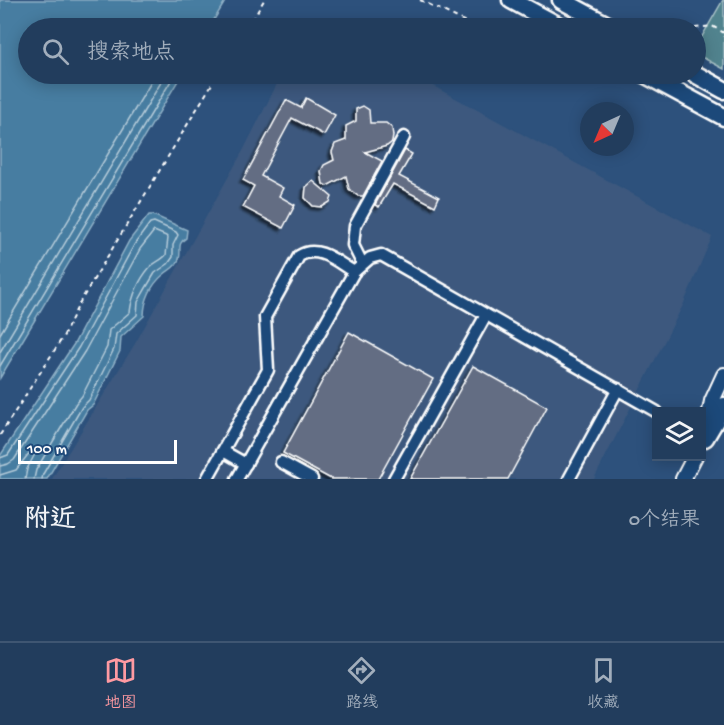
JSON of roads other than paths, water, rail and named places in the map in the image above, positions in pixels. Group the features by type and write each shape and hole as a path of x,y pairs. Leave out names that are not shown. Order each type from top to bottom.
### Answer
{"highway":[{"path":"511,0 544,18"},
{"path":"561,0 594,18"},
{"path":"706,80 724,90"},
{"path":"663,84 724,117"},
{"path":"706,435 724,406"}],"main road":[{"path":"706,427 712,401 724,375"},
{"path":"683,479 692,461"}],"lane":[{"path":"362,263 353,245 354,226 404,137"},
{"path":"207,479 268,370 265,317 299,256 314,251 324,254 354,272"},
{"path":"237,479 354,272 362,263 381,255 652,408"},
{"path":"394,479 486,315"},
{"path":"569,479 618,389"},
{"path":"223,451 246,464"},
{"path":"281,462 312,479"}],"water":[{"path":"0,0 226,0 215,18 18,18 18,84 176,84 0,378"},
{"path":"149,215 187,230 186,238 180,245 178,262 152,288 145,305 144,316 121,337 120,351 93,405 87,410 47,479 0,479 0,456 74,344 129,241"}]}
